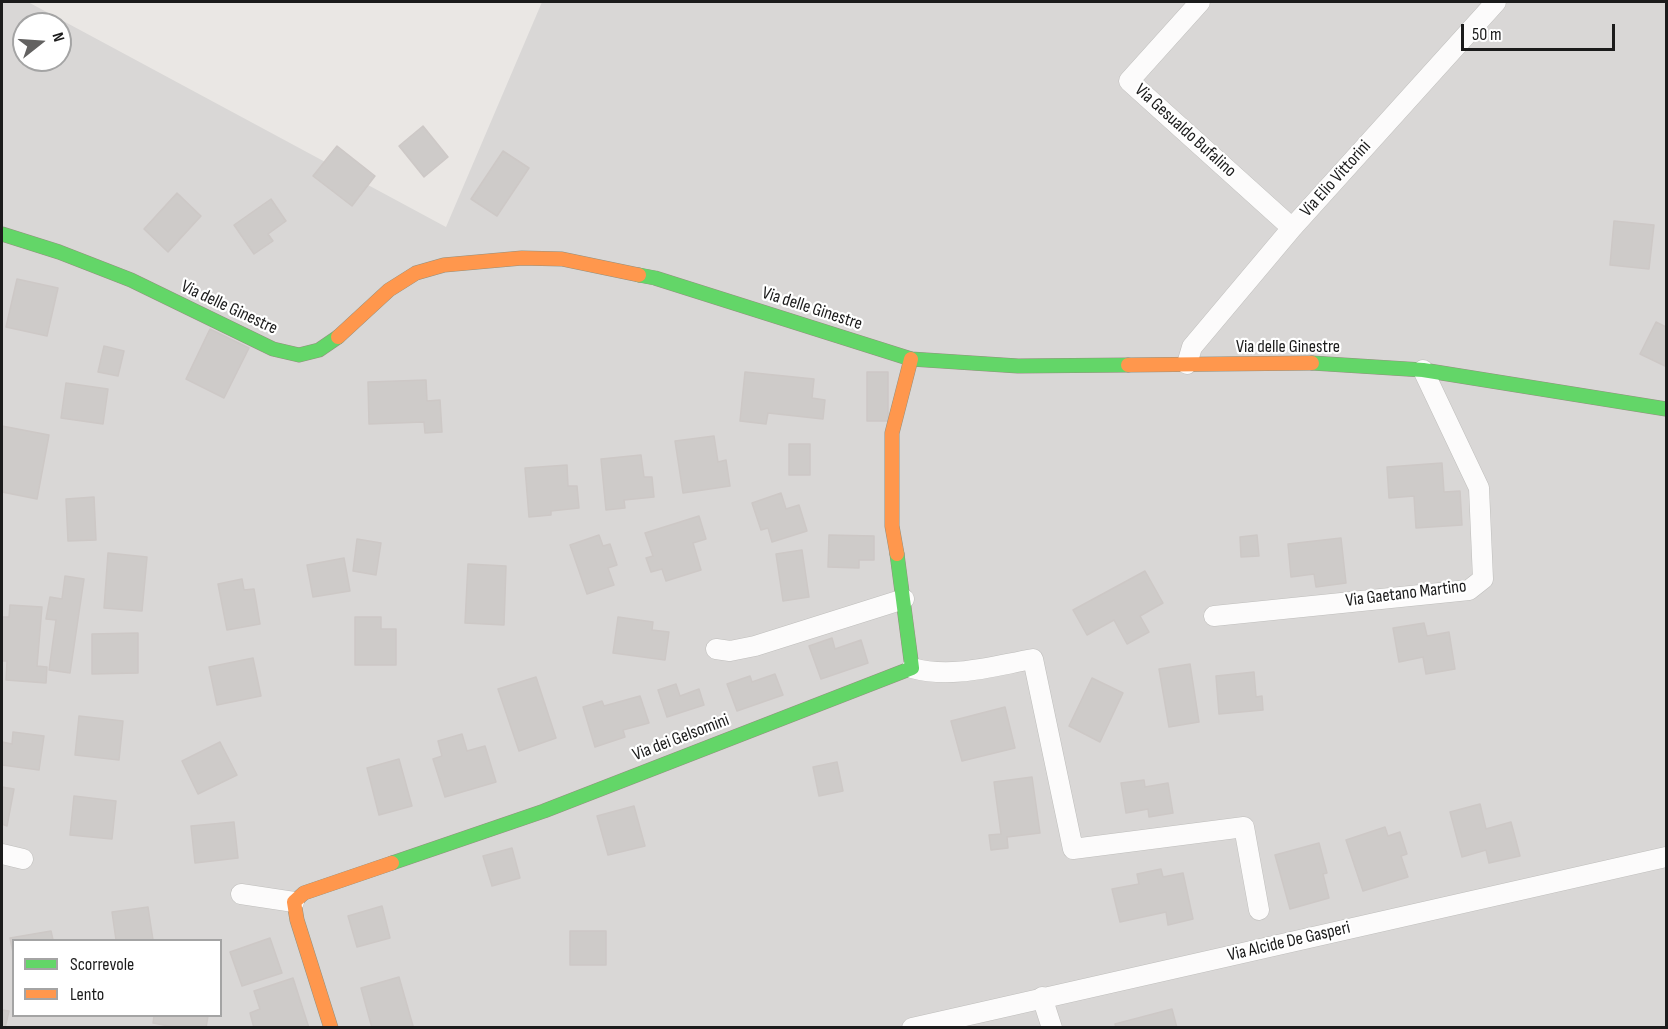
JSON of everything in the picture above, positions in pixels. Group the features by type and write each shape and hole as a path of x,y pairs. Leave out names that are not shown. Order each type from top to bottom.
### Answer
{"street":[{"name":"Via Gesualdo Bufalino","path":"1200,2 1129,81 1292,228"},
{"name":"Via Elio Vittorini","path":"1187,364 1192,346 1292,228 1496,2"},
{"name":"Via delle Ginestre","path":"2,234 59,252 131,280 273,349 299,355 319,350 336,339 389,290 416,273 444,265 532,258 562,259 656,278 910,359 1018,366 1324,363 1423,370 1666,409"},
{"path":"910,359 892,433 892,526 912,668 929,673 954,673 1033,659 1073,849 1244,827 1259,910"},
{"name":"Via Gaetano Martino","path":"1214,616 1469,590 1483,579 1479,488 1423,370"},
{"path":"716,649 730,651 755,646 904,599"},
{"name":"Via dei Gelsomini","path":"294,902 304,893 544,811 912,668"},
{"path":"2,854 23,859"},
{"name":"Via Alcide De Gasperi","path":"912,1028 1666,857"},
{"path":"241,894 294,902 297,920 331,1028"},
{"path":"1042,997 1052,1028"}],"shaded area":[{"path":"2,2 28,2 47,12 12,12 12,72 72,72 72,26 446,227 542,2 1666,2 1666,1027 2,1028"}],"building":[{"path":"423,126 448,157 424,177 399,146"},
{"path":"337,146 375,176 352,206 313,176"},
{"path":"503,151 529,168 497,216 471,199"},
{"path":"177,193 201,216 168,252 144,229"},
{"path":"271,199 286,221 268,234 273,241 254,254 234,225"},
{"path":"1614,221 1654,225 1649,269 1610,265"},
{"path":"17,279 58,288 47,336 6,327"},
{"path":"1656,322 1666,327 1665,366 1640,354"},
{"path":"210,329 249,348 224,398 186,379"},
{"path":"104,346 124,351 118,376 98,372"},
{"path":"745,372 814,379 812,398 825,400 823,419 768,413 766,424 740,421"},
{"path":"867,372 888,372 888,421 867,421"},
{"path":"426,380 427,401 440,400 442,432 425,433 424,422 369,424 368,382"},
{"path":"66,383 108,389 103,424 61,418"},
{"path":"2,426 49,435 37,499 2,492"},
{"path":"714,436 718,462 726,460 730,486 683,493 675,441"},
{"path":"789,444 810,444 810,475 789,475"},
{"path":"641,455 644,477 652,477 654,497 624,500 625,508 606,510 601,459"},
{"path":"1442,463 1444,492 1460,491 1462,525 1416,528 1414,496 1389,498 1387,467"},
{"path":"567,465 568,486 577,486 579,508 551,511 551,515 529,517 525,468"},
{"path":"781,493 786,509 799,505 807,531 772,542 768,528 761,530 752,503"},
{"path":"94,497 96,540 68,541 66,499"},
{"path":"699,516 706,539 693,543 701,570 666,581 662,569 651,572 646,558 653,556 645,533"},
{"path":"599,535 603,546 610,544 617,565 608,568 614,585 587,594 570,545"},
{"path":"829,535 874,536 874,560 859,560 859,568 828,567"},
{"path":"1257,535 1259,556 1241,557 1240,537"},
{"path":"1341,538 1346,583 1316,587 1314,574 1291,577 1288,544"},
{"path":"357,539 381,543 376,575 353,571"},
{"path":"802,550 809,597 783,601 776,554"},
{"path":"108,553 147,557 142,611 104,608"},
{"path":"344,558 350,591 313,597 307,565"},
{"path":"468,564 506,566 504,625 465,623"},
{"path":"1145,571 1163,603 1140,616 1149,632 1127,644 1114,620 1087,635 1073,610"},
{"path":"65,576 84,579 70,673 49,670 56,620 46,619 50,597 62,599"},
{"path":"242,579 244,590 254,589 260,624 227,630 218,584"},
{"path":"10,605 42,607 37,666 47,667 46,683 6,680 7,661 2,661 2,617 9,617"},
{"path":"355,617 381,617 381,629 396,629 396,665 355,665"},
{"path":"618,617 653,622 652,630 669,632 665,660 613,653"},
{"path":"1424,623 1427,636 1449,632 1455,669 1426,674 1423,657 1399,662 1393,628"},
{"path":"138,633 138,673 92,674 92,634"},
{"path":"832,638 835,649 861,640 868,663 821,679 809,646"},
{"path":"253,658 261,696 217,705 209,667"},
{"path":"1190,664 1199,722 1169,727 1159,669"},
{"path":"1254,672 1256,697 1262,696 1263,710 1219,714 1216,676"},
{"path":"775,674 783,695 737,711 727,684 750,676 752,682"},
{"path":"536,677 556,738 519,751 498,689"},
{"path":"1092,678 1123,693 1100,742 1069,726"},
{"path":"676,684 680,696 699,689 704,705 667,717 658,690"},
{"path":"640,696 649,723 623,730 625,737 595,747 583,707 602,701 604,706"},
{"path":"1005,707 1015,748 962,761 951,721"},
{"path":"79,716 123,721 119,760 75,755"},
{"path":"13,732 44,736 39,770 2,765 2,742 12,744"},
{"path":"462,734 467,751 485,746 496,782 445,797 433,759 442,756 438,741"},
{"path":"220,742 237,775 198,794 182,761"},
{"path":"399,759 412,806 379,815 367,768"},
{"path":"837,762 843,791 819,796 813,767"},
{"path":"1032,777 1040,833 1007,837 1008,848 991,850 989,835 1001,834 994,782"},
{"path":"1144,780 1145,787 1168,783 1173,813 1149,817 1148,809 1126,813 1121,783"},
{"path":"2,787 14,789 7,826 2,824"},
{"path":"74,796 116,801 112,839 70,835"},
{"path":"1480,804 1486,829 1511,822 1520,856 1489,863 1486,850 1462,857 1450,812"},
{"path":"634,806 645,846 608,855 597,816"},
{"path":"234,822 238,858 195,863 191,826"},
{"path":"1385,827 1388,836 1400,832 1407,854 1401,856 1408,877 1363,891 1346,840"},
{"path":"1319,843 1327,873 1323,874 1329,898 1290,909 1275,855"},
{"path":"512,848 520,878 492,886 483,856"},
{"path":"1161,869 1163,877 1183,873 1193,919 1168,925 1166,912 1120,922 1112,889 1139,884 1137,874"},
{"path":"382,906 390,938 357,947 348,916"},
{"path":"148,907 153,939 116,939 112,912"},
{"path":"51,931 53,939 12,939 12,948 10,938"},
{"path":"570,931 606,931 606,965 570,965"},
{"path":"270,938 282,973 242,986 230,952"},
{"path":"399,977 413,1026 372,1028 361,988"},
{"path":"293,978 309,1028 254,1028 250,1013 260,1009 254,991"},
{"path":"1172,1009 1177,1028 1116,1028 1115,1024"},
{"path":"2,1010 9,1011 5,1028 2,1028"},
{"path":"154,1017 208,1017 206,1028 179,1028 153,1023"}],"traffic: fast":[{"path":"2,234 59,252 131,280 273,349 299,355 319,350 338,337"},
{"path":"639,275 655,278 911,359 1018,366 1128,365"},
{"path":"1312,363 1423,370 1666,409"},
{"path":"392,863 544,811 912,668 897,554"}],"traffic: slow":[{"path":"338,337 389,290 416,273 444,265 522,258 562,259 639,275"},
{"path":"897,554 892,526 892,433 911,359"},
{"path":"1128,365 1312,363"},
{"path":"331,1028 297,920 294,902 304,893 392,863"}]}
